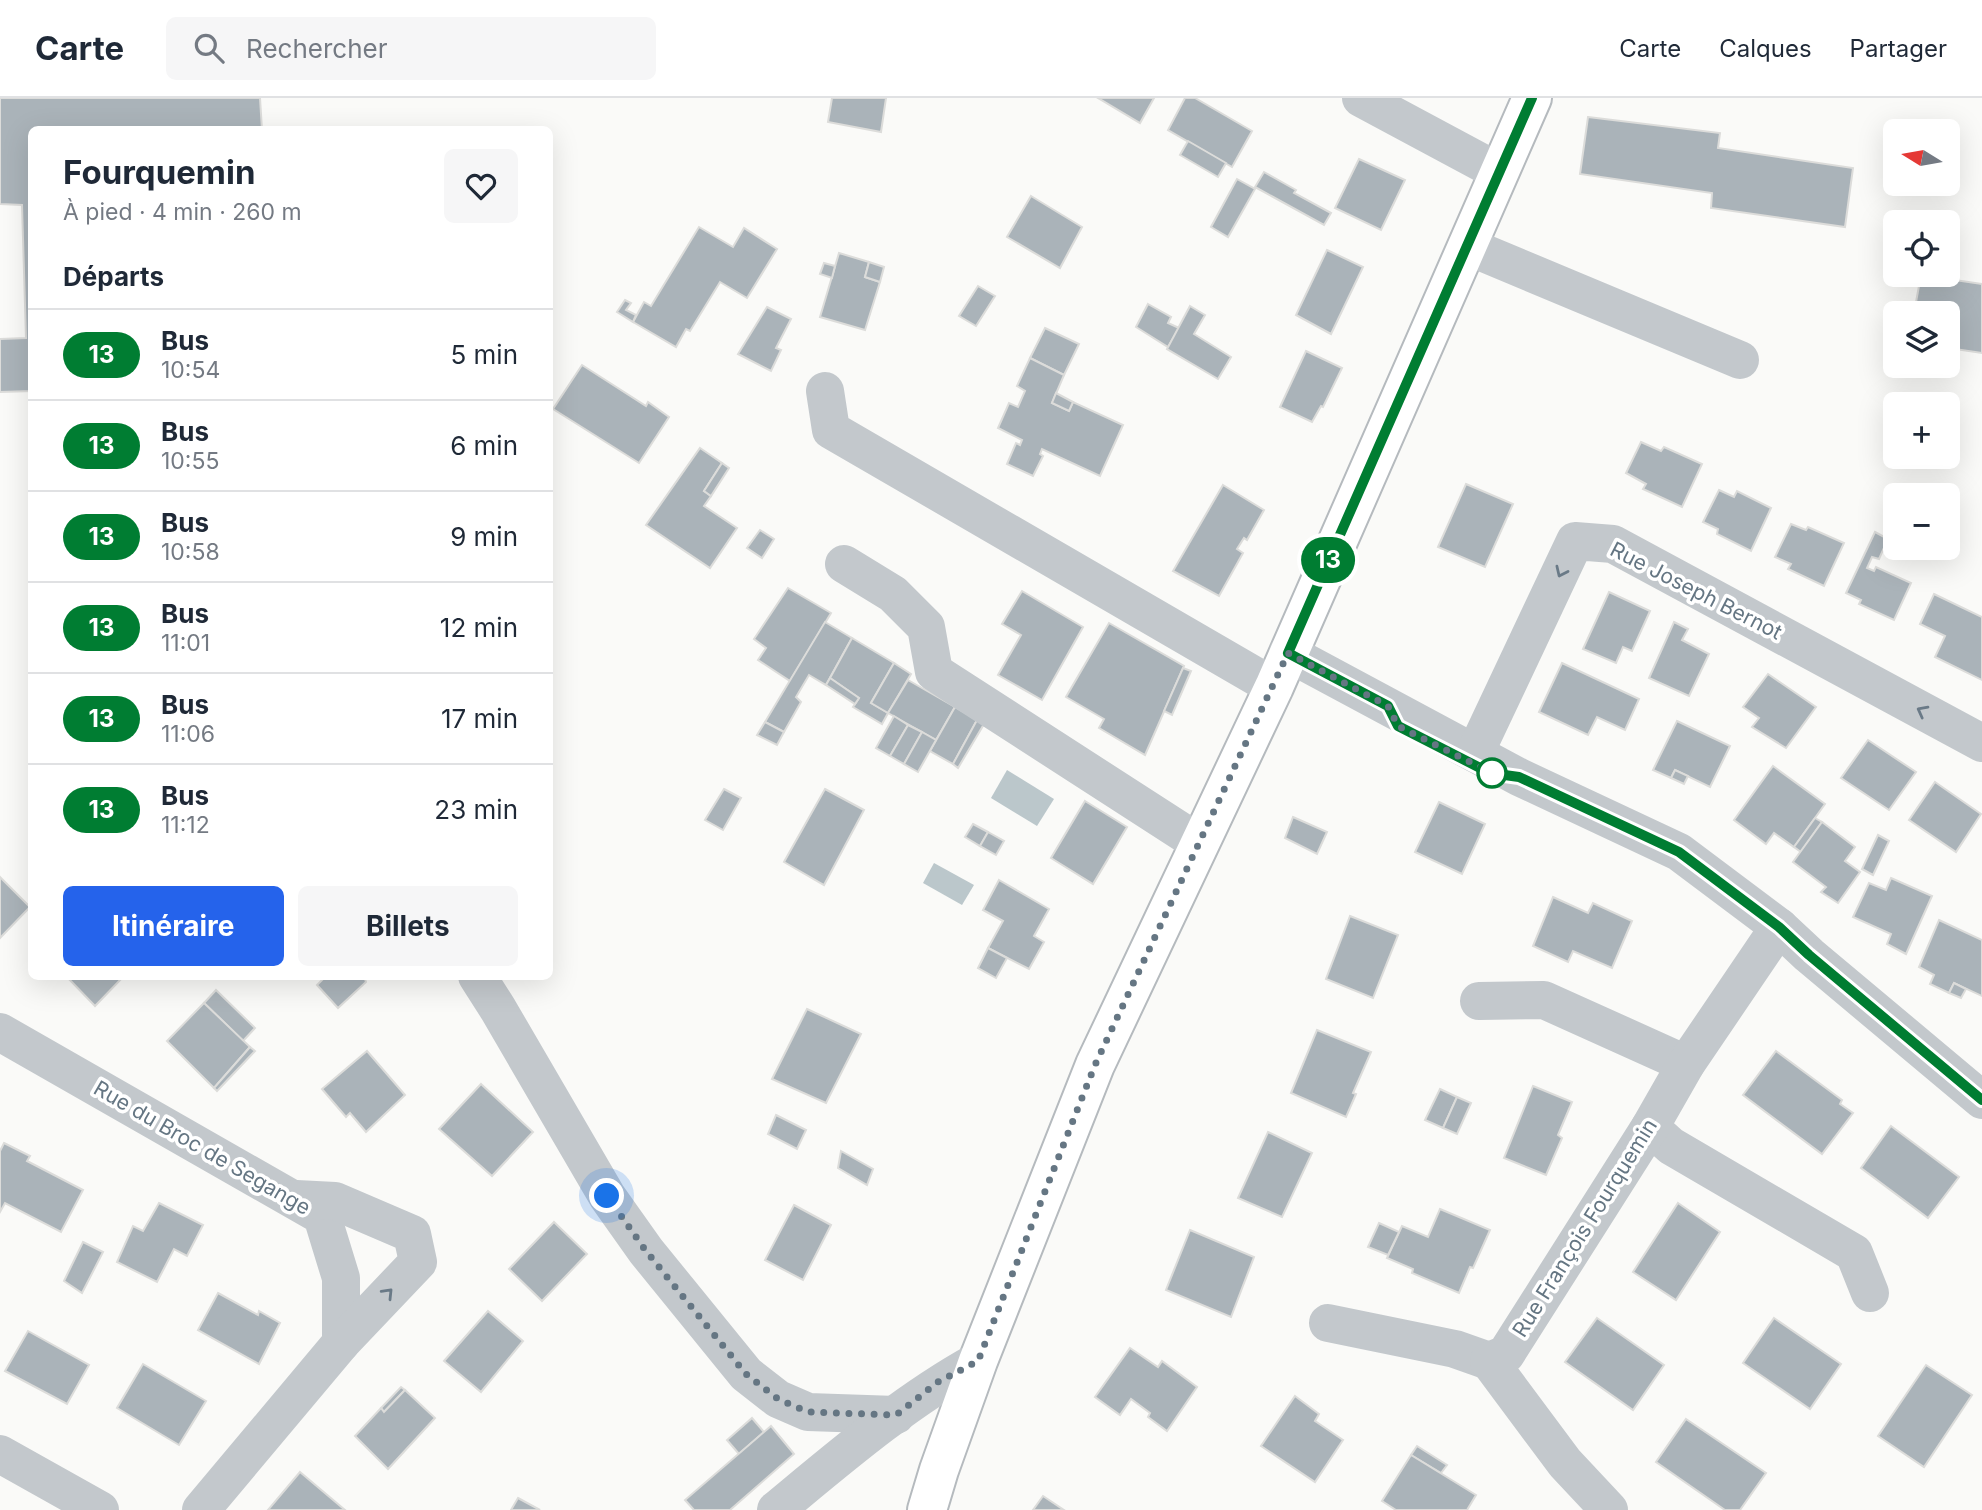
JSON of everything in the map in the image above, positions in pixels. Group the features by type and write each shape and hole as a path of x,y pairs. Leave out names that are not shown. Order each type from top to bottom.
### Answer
{"main road":[{"path":"927,1510 978,1361 1095,1065 1281,670 1532,98"}],"street":[{"path":"1361,98 1499,172"},
{"path":"1467,246 1740,360"},
{"path":"825,391 831,430 1281,670 1388,706 1519,777 1679,852 1779,927 1982,1100"},
{"name":"Rue Joseph Bernot","path":"1475,753 1575,541 1614,544 1982,743"},
{"path":"844,564 893,594 926,626 934,672 1199,843"},
{"path":"1388,706 1398,726 1490,773 1519,777"},
{"name":"Rue François Fourquemin","path":"1489,1362 1506,1354 1650,1127 1686,1064 1779,927"},
{"path":"480,980 607,1196 646,1251 746,1374 778,1399 808,1412 896,1415"},
{"path":"1479,1001 1544,1000 1686,1064"},
{"name":"Rue du Broc de Segange","path":"0,1032 322,1216 341,1278 341,1343"},
{"path":"1650,1127 1671,1146 1854,1253 1870,1293"},
{"path":"201,1510 341,1343 418,1262 412,1234 335,1201 294,1199"},
{"path":"1328,1323 1455,1349 1489,1362 1565,1463 1609,1510"},
{"path":"776,1510 938,1382 978,1361"},
{"path":"808,1412 830,1465"},
{"path":"0,1454 100,1510"}],"shaded area":[{"path":"1007,770 1054,799 1037,826 991,798"},
{"path":"934,863 974,885 962,905 923,883"}],"building":[{"path":"0,98 260,98 262,126 28,126 28,391 0,392 0,339 26,338 22,205 0,204"},
{"path":"832,98 886,98 881,132 828,122"},
{"path":"1098,98 1154,98 1140,123"},
{"path":"1185,98 1195,98 1252,131 1232,167 1168,130"},
{"path":"1588,117 1720,133 1718,148 1853,168 1845,227 1711,208 1712,193 1580,174"},
{"path":"1188,141 1226,163 1218,177 1180,155"},
{"path":"1359,159 1405,180 1381,230 1335,208"},
{"path":"1264,172 1296,190 1294,193 1331,213 1324,225 1255,187"},
{"path":"1237,179 1255,189 1228,237 1211,227"},
{"path":"1031,196 1082,227 1060,268 1007,237"},
{"path":"699,227 733,247 744,228 777,249 747,298 720,282 690,331 686,329 676,347 633,322 644,302 651,306"},
{"path":"1327,250 1363,267 1331,334 1296,315"},
{"path":"839,253 869,262 865,277 880,282 865,330 820,317"},
{"path":"869,262 884,267 880,282 865,277"},
{"path":"824,263 835,266 832,278 820,274"},
{"path":"1960,281 1982,284 1982,353 1960,350 1960,301 1916,301 1919,287 1960,287"},
{"path":"978,286 995,296 976,326 959,316"},
{"path":"625,300 631,303 626,310 636,315 633,322 617,312"},
{"path":"1148,304 1171,317 1168,323 1179,328 1168,347 1136,327"},
{"path":"1190,306 1205,315 1194,334 1231,357 1218,379 1167,349"},
{"path":"767,307 791,319 776,348 781,350 771,371 738,354"},
{"path":"1045,328 1079,344 1064,375 1030,358"},
{"path":"1306,351 1342,368 1323,407 1321,406 1312,422 1280,407"},
{"path":"1030,358 1064,375 1052,403 1069,411 1073,402 1123,425 1100,476 1042,449 1040,454 1043,456 1033,476 1007,464 1016,443 1020,445 1022,440 998,428 1009,403 1018,407 1025,391 1017,386"},
{"path":"582,365 646,406 648,402 669,417 639,463 553,409"},
{"path":"1056,393 1073,402 1069,411 1052,403"},
{"path":"1641,442 1661,451 1664,447 1702,464 1682,507 1643,489 1646,484 1626,473"},
{"path":"700,448 722,463 704,491 711,496 704,506 737,528 710,568 646,525"},
{"path":"722,463 729,468 711,496 704,491"},
{"path":"1466,484 1513,504 1485,567 1438,547"},
{"path":"1223,485 1264,510 1247,540 1244,538 1237,549 1243,553 1219,596 1173,571"},
{"path":"1719,490 1734,497 1737,491 1771,508 1751,551 1717,534 1718,529 1703,522"},
{"path":"1791,524 1806,530 1808,527 1844,543 1824,586 1788,569 1791,564 1775,557"},
{"path":"760,530 774,539 762,558 747,548"},
{"path":"1875,532 1883,536 1883,550 1879,559 1872,557 1867,568 1874,571 1876,567 1911,583 1894,620 1859,604 1861,600 1846,593"},
{"path":"788,588 831,613 790,681 758,660 766,648 754,639"},
{"path":"1022,591 1083,627 1042,700 998,675 1021,635 1002,624"},
{"path":"1609,592 1650,611 1632,651 1623,647 1616,663 1583,649"},
{"path":"1934,594 1982,617 1982,680 1935,657 1945,636 1920,624"},
{"path":"825,622 852,638 826,685 809,675 796,697 801,702 784,732 765,722"},
{"path":"1674,622 1688,629 1682,640 1709,654 1689,696 1649,678"},
{"path":"1109,623 1184,666 1145,755 1099,728 1104,719 1066,697"},
{"path":"852,638 894,663 871,703 888,713 882,724 853,707 859,698 830,678"},
{"path":"894,663 911,674 888,713 871,703"},
{"path":"1562,663 1639,699 1625,730 1597,717 1588,735 1539,712"},
{"path":"1183,668 1191,671 1172,715 1164,711"},
{"path":"1768,674 1816,707 1786,748 1752,727 1759,718 1743,707"},
{"path":"830,678 859,698 855,704 826,685"},
{"path":"908,680 955,707 936,740 888,713"},
{"path":"955,707 977,720 953,764 930,751"},
{"path":"894,716 908,725 890,756 876,748"},
{"path":"977,720 984,724 958,768 953,764"},
{"path":"1677,721 1730,746 1710,787 1675,770 1671,778 1653,770"},
{"path":"765,722 784,732 777,745 757,735"},
{"path":"908,725 922,732 904,764 890,756"},
{"path":"922,732 936,740 918,772 904,764"},
{"path":"1868,740 1916,772 1889,810 1841,778"},
{"path":"1773,766 1825,804 1794,847 1774,833 1766,844 1734,820"},
{"path":"1675,770 1688,776 1684,784 1671,778"},
{"path":"1935,782 1981,814 1956,852 1909,820"},
{"path":"724,789 741,798 723,830 705,820"},
{"path":"825,789 864,810 824,885 784,862"},
{"path":"1085,801 1127,827 1093,884 1051,858"},
{"path":"1439,802 1485,824 1462,874 1415,852"},
{"path":"1293,817 1327,832 1317,854 1285,838"},
{"path":"1815,818 1822,822 1801,852 1794,847"},
{"path":"1822,822 1855,847 1845,861 1860,872 1838,903 1821,892 1826,887 1793,862"},
{"path":"973,824 988,832 980,846 965,837"},
{"path":"988,832 1004,841 996,855 980,846"},
{"path":"1878,835 1889,841 1873,875 1862,869"},
{"path":"0,877 28,905 28,909 0,938"},
{"path":"1891,878 1932,896 1906,954 1887,944 1891,934 1853,917 1869,883 1886,890"},
{"path":"999,880 1049,909 1034,936 1044,942 1029,969 988,948 1003,921 983,910"},
{"path":"1553,897 1588,913 1593,903 1632,921 1612,968 1573,951 1568,962 1533,946"},
{"path":"1350,916 1398,935 1373,998 1326,979"},
{"path":"1939,920 1982,940 1982,996 1954,983 1949,993 1930,984 1934,975 1919,967"},
{"path":"988,948 1007,958 996,978 978,968"},
{"path":"70,980 120,980 95,1006"},
{"path":"322,980 366,982 338,1008 317,985"},
{"path":"1954,983 1966,989 1961,998 1949,993"},
{"path":"216,990 255,1028 243,1041 204,1003"},
{"path":"204,1003 250,1047 214,1088 167,1041"},
{"path":"807,1009 861,1034 826,1103 772,1079"},
{"path":"1317,1030 1371,1052 1346,1117 1291,1093"},
{"path":"250,1047 255,1051 217,1091 214,1088"},
{"path":"367,1051 405,1095 366,1132 350,1113 346,1117 322,1089"},
{"path":"1776,1051 1842,1100 1840,1104 1853,1113 1822,1154 1743,1095"},
{"path":"481,1084 533,1132 492,1176 439,1129"},
{"path":"1533,1086 1572,1102 1558,1135 1562,1138 1546,1175 1504,1158"},
{"path":"1440,1089 1457,1097 1443,1128 1425,1120"},
{"path":"1457,1097 1471,1103 1457,1134 1443,1128"},
{"path":"776,1115 806,1130 797,1149 768,1134"},
{"path":"1891,1126 1959,1177 1928,1218 1861,1168"},
{"path":"1268,1132 1312,1153 1282,1217 1238,1198"},
{"path":"4,1143 30,1156 27,1161 83,1190 61,1232 5,1203 0,1212 0,1151"},
{"path":"841,1151 873,1169 867,1185 838,1168"},
{"path":"159,1203 203,1225 187,1256 174,1249 157,1282 117,1262 133,1226 143,1231"},
{"path":"1678,1203 1720,1232 1676,1300 1633,1272"},
{"path":"794,1205 831,1225 803,1280 765,1260"},
{"path":"1440,1209 1490,1230 1459,1293 1412,1273 1413,1269 1387,1258 1402,1226 1428,1237"},
{"path":"554,1222 587,1254 542,1301 509,1269"},
{"path":"1379,1223 1399,1232 1388,1255 1368,1247"},
{"path":"1190,1230 1254,1257 1231,1317 1166,1290"},
{"path":"83,1242 103,1252 82,1293 64,1281"},
{"path":"218,1293 258,1315 259,1311 280,1323 259,1364 198,1330"},
{"path":"488,1311 523,1341 481,1392 444,1361"},
{"path":"1597,1318 1664,1365 1633,1410 1565,1362"},
{"path":"1774,1318 1841,1364 1810,1409 1743,1363"},
{"path":"28,1331 89,1365 67,1404 5,1371"},
{"path":"1130,1348 1158,1367 1162,1361 1197,1387 1167,1431 1148,1417 1150,1413 1131,1399 1120,1415 1095,1397"},
{"path":"143,1364 206,1401 179,1445 117,1408"},
{"path":"1926,1365 1972,1395 1924,1467 1878,1436"},
{"path":"401,1387 405,1390 384,1412 381,1408"},
{"path":"405,1390 435,1418 388,1469 355,1436 381,1408 384,1412"},
{"path":"1295,1396 1319,1414 1315,1421 1343,1440 1315,1482 1261,1446"},
{"path":"752,1418 764,1432 739,1454 727,1440"},
{"path":"1686,1419 1766,1473 1740,1510 1725,1510 1656,1462"},
{"path":"771,1426 794,1454 730,1510 694,1510 685,1500"},
{"path":"1417,1446 1447,1465 1441,1473 1411,1455"},
{"path":"1411,1455 1476,1495 1467,1510 1396,1510 1382,1501"},
{"path":"300,1472 345,1510 268,1510"},
{"path":"1043,1496 1064,1510 1033,1510"},
{"path":"518,1498 540,1510 511,1510"}],"bus line":[{"name":"13","path":"1532,98 1288,653 1388,706 1398,726 1490,773 1519,777 1679,852 1779,927 1982,1100"}],"route":[{"path":"607,1196 646,1251 746,1374 778,1399 808,1412 896,1415 938,1382 978,1361 1095,1065 1288,653 1388,706 1398,726 1492,773"}]}
